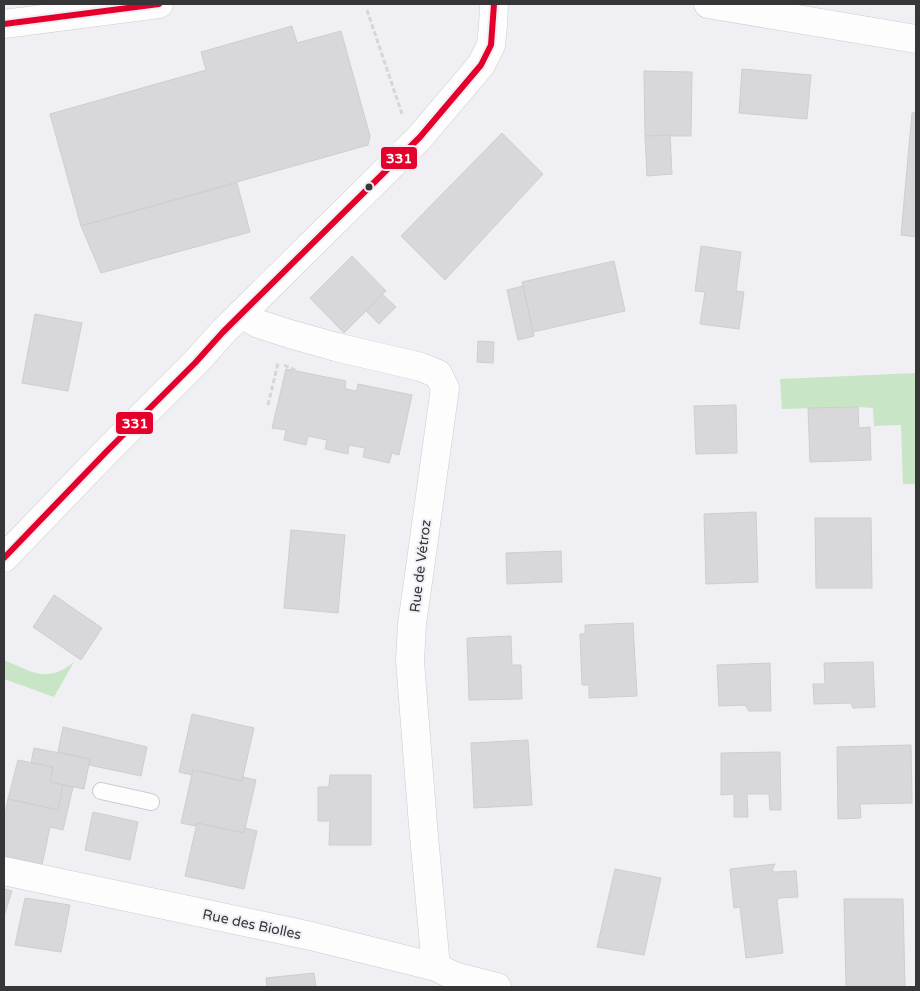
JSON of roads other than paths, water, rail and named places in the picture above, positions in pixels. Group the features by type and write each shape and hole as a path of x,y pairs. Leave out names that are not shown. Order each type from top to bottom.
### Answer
{"street":[{"path":"4,24 159,4"},
{"path":"4,558 223,332 420,137 481,65 490,45 494,4"},
{"path":"708,4 916,38"},
{"name":"Rue de Vétroz","path":"241,314 259,324 336,347 421,367 438,374 445,388 412,624 410,661 422,806 448,977"},
{"name":"Rue des Biolles","path":"4,871 311,936 448,977 497,987"}],"lane":[{"path":"101,791 151,802"}]}
